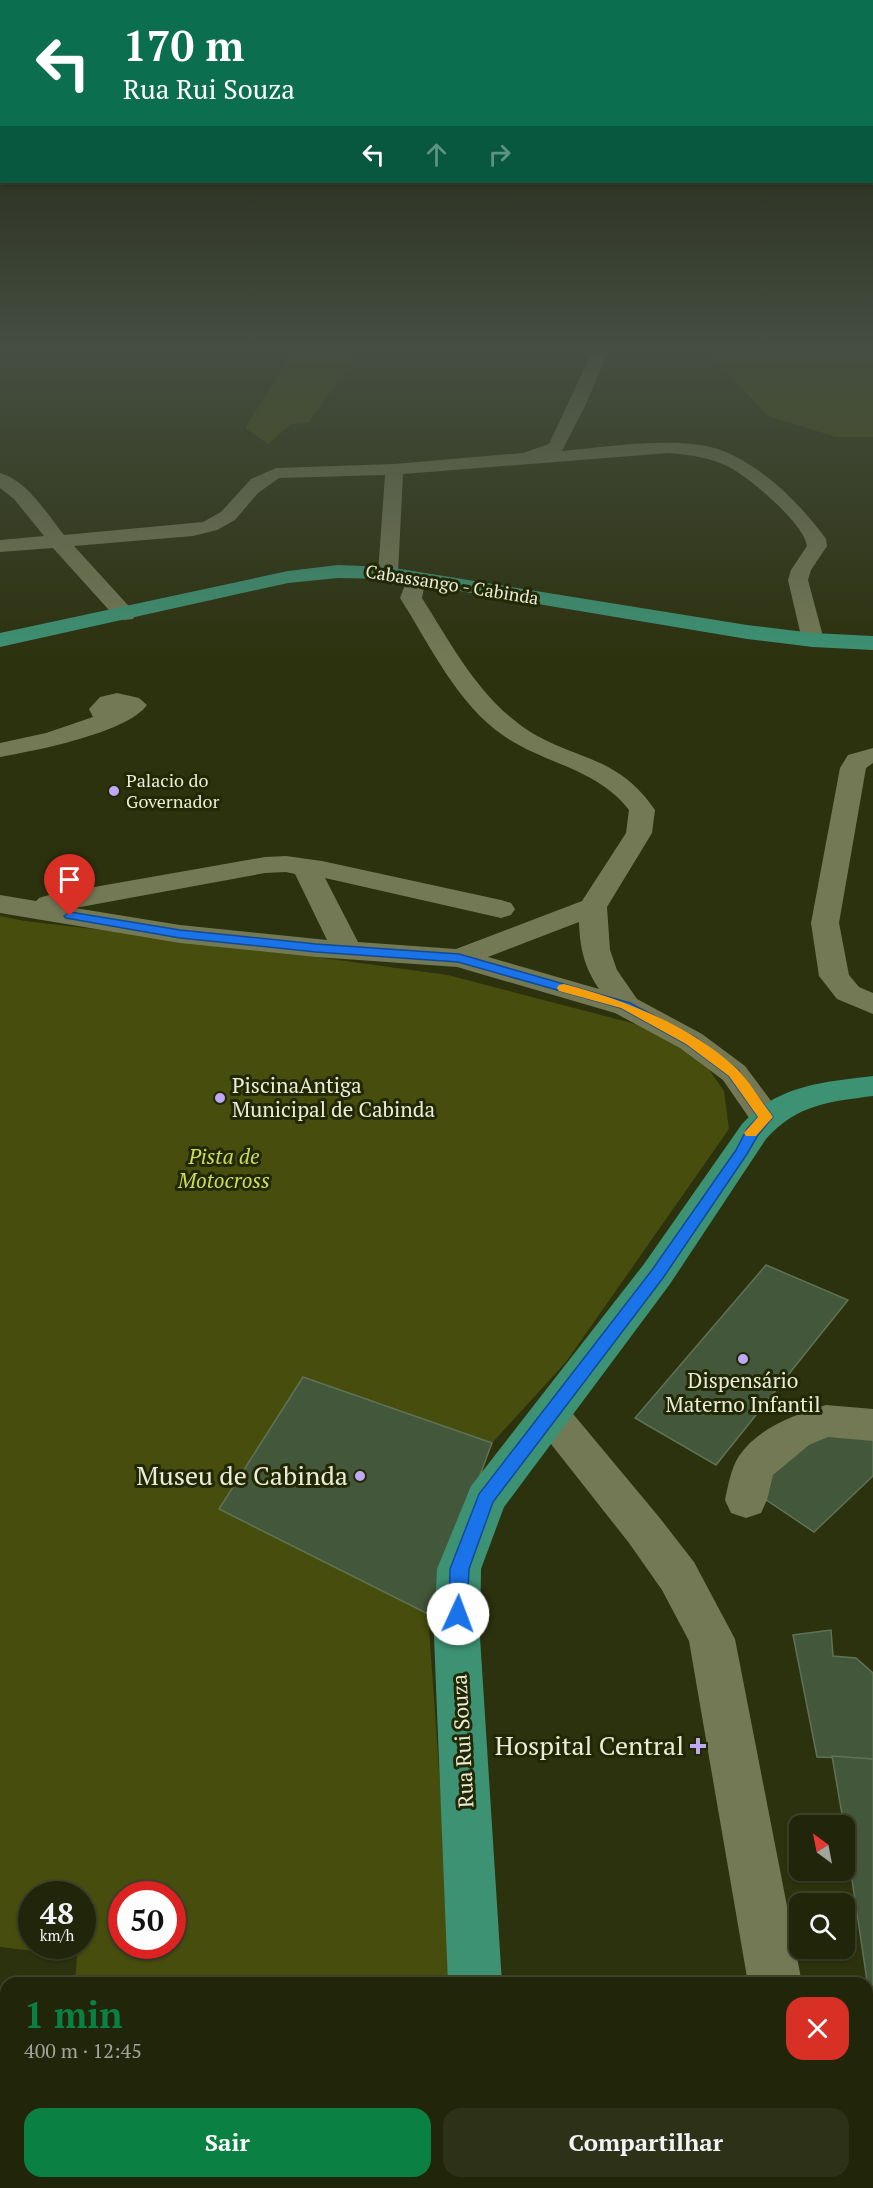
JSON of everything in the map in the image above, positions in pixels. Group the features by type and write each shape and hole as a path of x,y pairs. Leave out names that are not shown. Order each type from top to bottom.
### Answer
{"main road":[{"name":"Cabassango - Cabinda","path":"0,640 315,573 361,571 388,573 747,632 813,640 873,643"},
{"name":"Rua Rui Souza","path":"476,1977 457,1637 459,1569 486,1499 657,1274 742,1151 752,1132 766,1117 786,1103 808,1096 873,1086"}],"street":[{"path":"526,458 537,454"},
{"path":"0,546 208,527 220,521 262,478 276,473 394,469 582,454"},
{"path":"712,454 735,463 790,504 816,539 817,546 801,570 798,580 813,640"},
{"path":"388,573 394,469"},
{"path":"0,479 21,495 58,542 125,614"},
{"path":"416,578 411,598 459,674 488,712 513,732 554,752 590,765 617,780 632,793 642,810 639,833 593,907 596,950 602,970 626,1006"},
{"path":"0,750 40,743 107,721"},
{"path":"873,755 857,760 853,768 825,923 834,976 848,993 873,1005"},
{"path":"13,906 265,865 305,866 501,909"},
{"path":"305,866 347,950"},
{"path":"13,906 180,934 459,958 626,1006 691,1041 734,1073 766,1117"},
{"path":"459,958 593,907"},
{"path":"550,1414 671,1566 712,1639 774,1977"},
{"path":"746,1500 754,1468 794,1433 826,1421 873,1425"}],"green space":[{"name":"Pista de Motocross","path":"0,916 448,975 628,1022 667,1035 703,1061 724,1091 729,1129 566,1362 492,1443 303,1377 219,1509 313,1553 428,1614 454,1977 75,1977 77,1959 96,1959 96,1881 18,1881 18,1949 0,1947"}],"building":[{"name":"Dispensário Materno Infantil","path":"766,1265 848,1300 716,1465 635,1418"},
{"name":"Museu de Cabinda","path":"303,1377 492,1443 428,1614 219,1509"},
{"path":"824,1410 873,1440 873,1476 814,1532 750,1489"},
{"path":"831,1630 833,1656 856,1658 873,1673 873,1759 817,1757 793,1635"},
{"path":"832,1756 873,1759 873,1977 866,1977 852,1881 855,1881 855,1815 842,1815"}],"slow traffic":[{"path":"564,988 626,1006 691,1041 716,1059 734,1073 766,1117 751,1133"}],"place":[{"name":"Palacio do Governador","path":"114,791"},
{"name":"PiscinaAntiga Municipal de Cabinda","path":"220,1098"},
{"name":"Dispensário Materno Infantil","path":"743,1359"},
{"name":"Museu de Cabinda","path":"360,1476"},
{"name":"Hospital Central","path":"698,1746"}],"route":[{"path":"70,916 180,934 316,948 459,958 626,1006 691,1041 734,1073 766,1117 752,1132 742,1151 657,1274 486,1499 459,1569 458,1614"}]}
